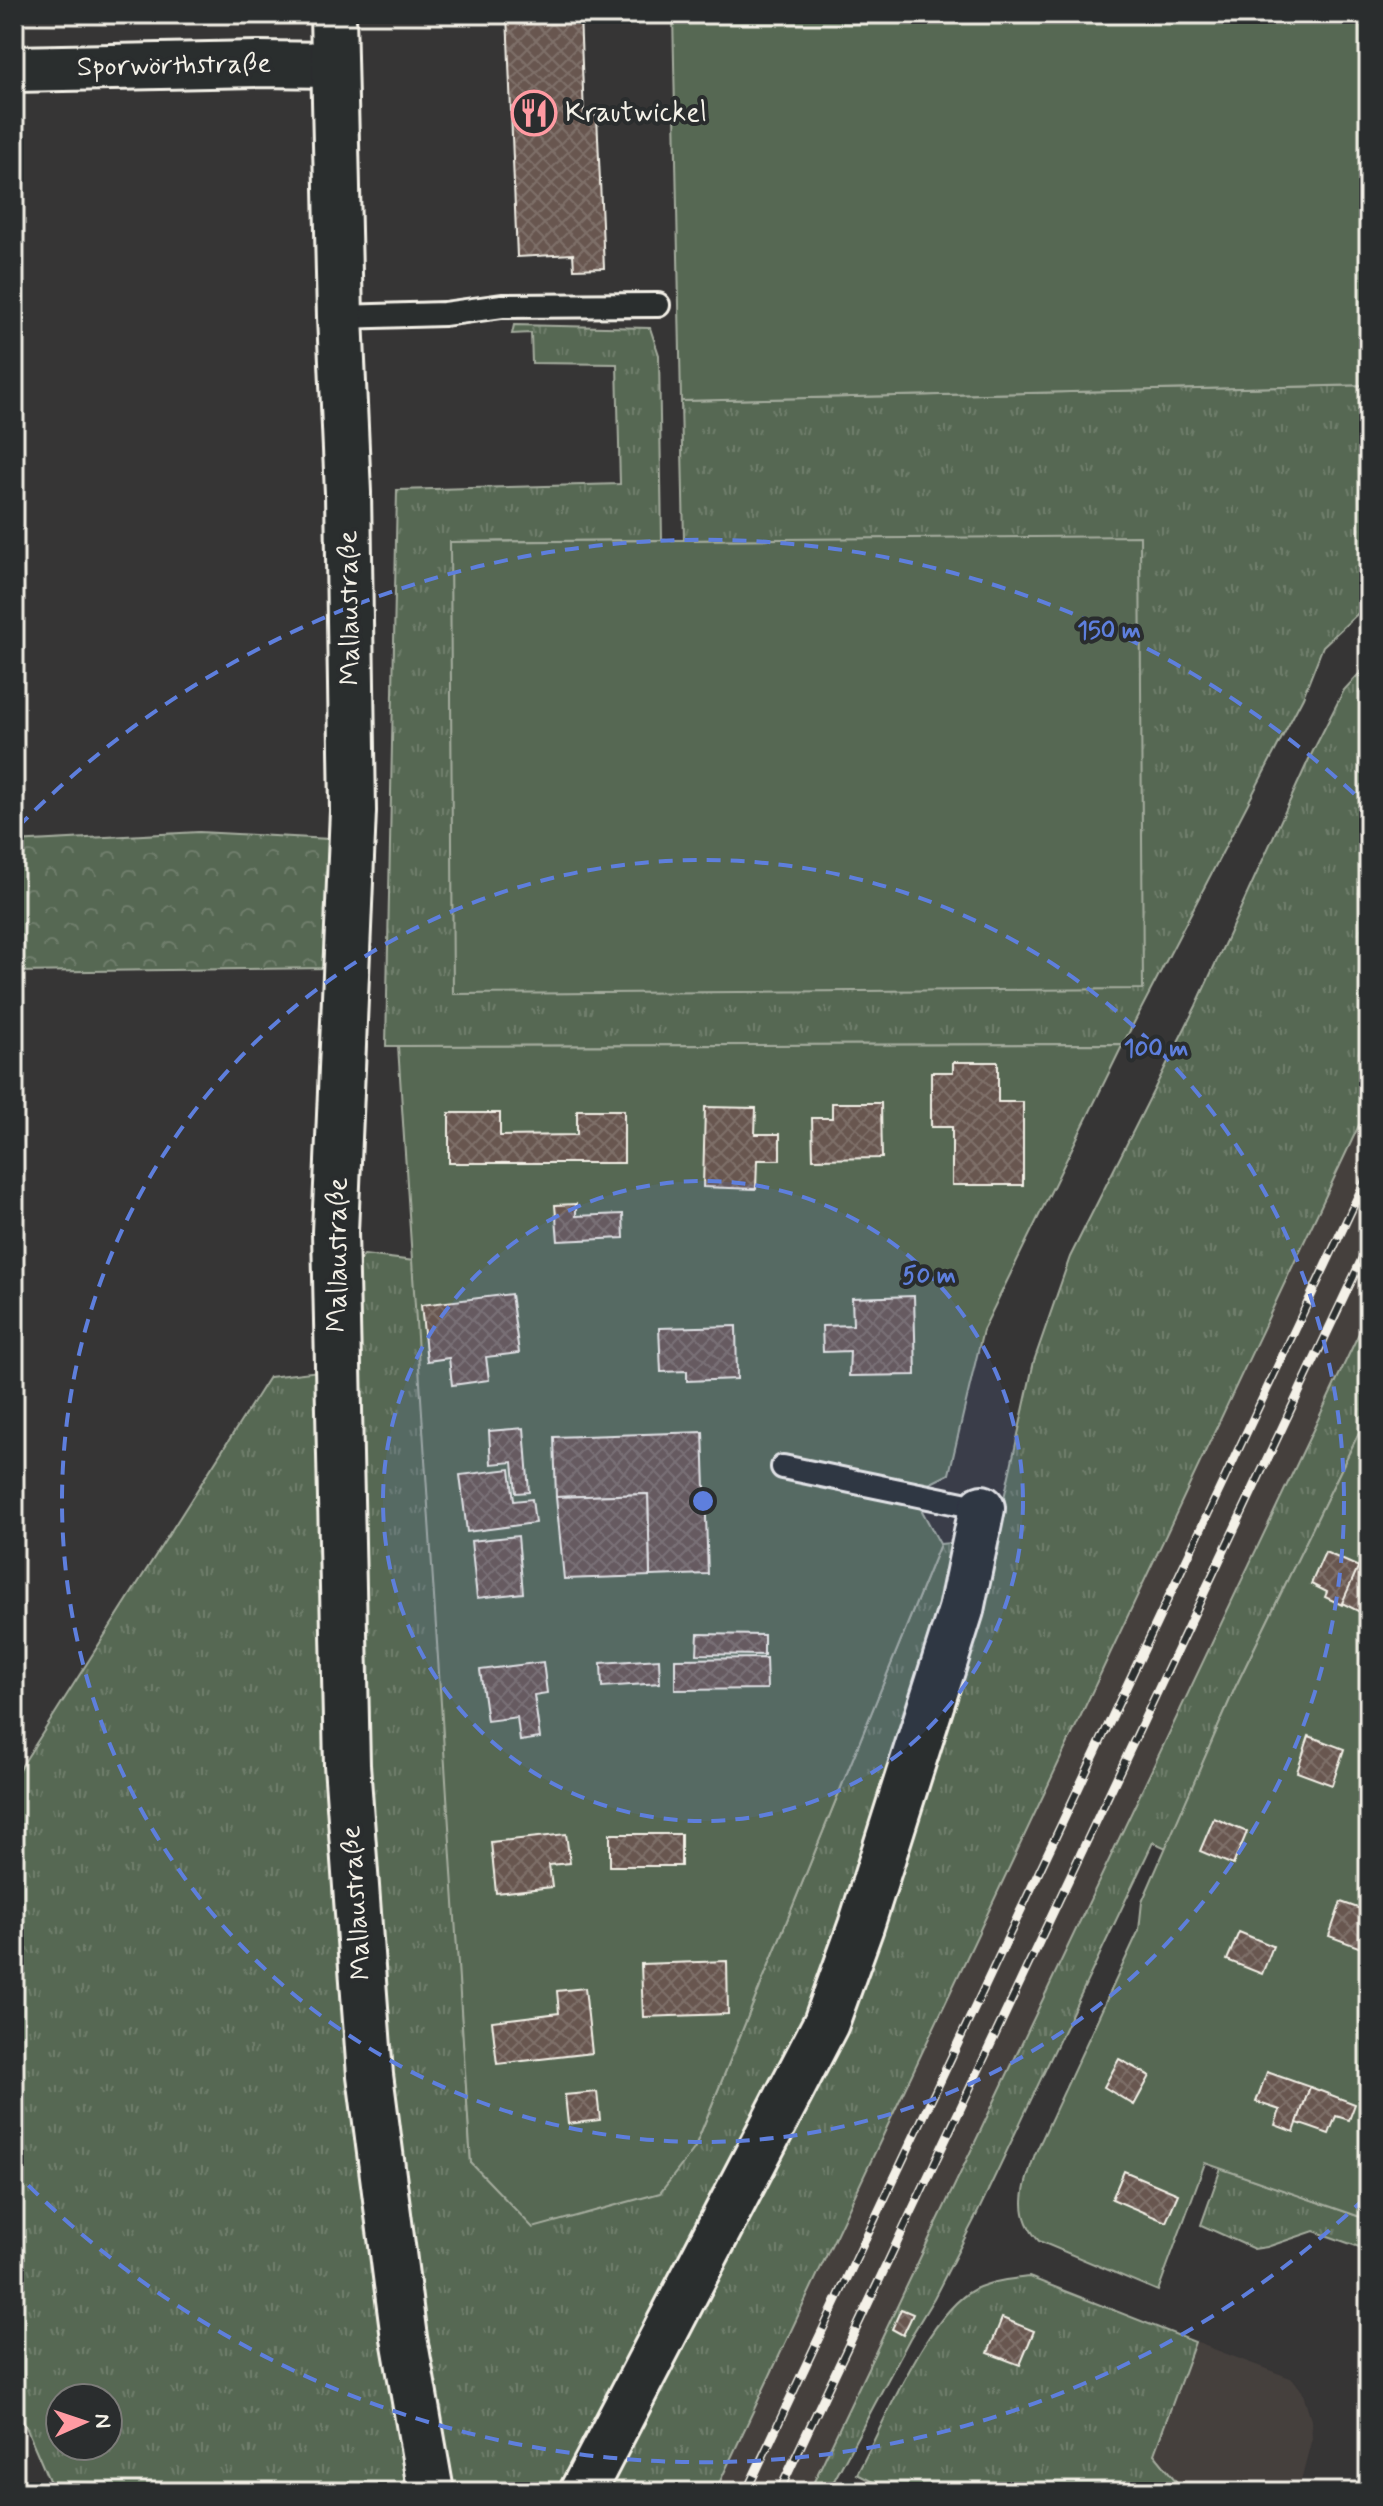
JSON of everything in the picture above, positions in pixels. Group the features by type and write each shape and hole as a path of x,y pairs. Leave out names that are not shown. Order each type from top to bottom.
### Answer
{"street":[{"name":"Mallaustraße","path":"333,14 340,317 348,493 353,811 335,1232 347,1765 370,2075 404,2338 431,2492"},
{"name":"Sporwörthstraße","path":"14,69 334,65"},
{"path":"582,2492 826,2023 861,1926 961,1610 982,1508"}],"lane":[{"path":"340,317 444,314 502,306 658,305"},
{"path":"783,1467 982,1508"}],"shaded area":[{"path":"1369,1104 1369,1312 1223,1623 809,2492 715,2492"},
{"path":"1195,2342 1293,2379 1302,2391 1311,2420 1312,2438 1298,2492 1185,2492 1154,2454"}],"green space":[{"path":"673,14 1369,14 1369,385 681,401"},
{"path":"514,325 650,328 659,355 662,540 450,542 1140,537 684,540 681,401 1369,385 1369,603 1323,646 1303,697 1123,1044 386,1046 397,490 620,484 617,364 532,363 531,333 512,334"},
{"path":"1140,536 1143,989 453,994 450,542"},
{"path":"1369,663 1369,1104 715,2492 604,2492 790,2136 1001,1512 1034,1361 1070,1257 1196,1006 1309,759 1344,690"},
{"path":"199,832 330,839 331,968 14,972 14,842"},
{"path":"1123,1044 983,1330 949,1474 925,1486 921,1509 940,1544 694,2149 660,2193 533,2228 471,2163 398,1046"},
{"path":"364,1255 414,1261 471,2163 694,2149 940,1544 950,1543 953,1576 816,2016 566,2492 448,2492 418,2328 363,1800 354,1268"},
{"path":"1369,1312 1369,1412 1235,1688 1166,1848 1153,1842 976,2216 828,2492 809,2492"},
{"path":"319,1371 409,2492 54,2492 14,2399 14,1778 269,1377"},
{"path":"1369,1412 1369,2220 1205,2163 1158,2291 1039,2241 1031,2231 1023,2210 1025,2189 1035,2154 1139,1930 1142,1902 1235,1688"},
{"path":"1221,2168 1369,2220 1368,2250 1314,2231 1254,2249 1201,2225"},
{"path":"1029,2277 1195,2342 1154,2454 1185,2492 868,2492 873,2482 857,2474 908,2372 940,2321 975,2289 995,2282"}],"building":[{"path":"507,14 580,14 584,116 597,116 604,268 574,269 573,254 517,257"},
{"path":"953,1062 998,1062 998,1102 1023,1102 1023,1185 952,1185 952,1127 931,1127 931,1072 953,1072"},
{"path":"832,1103 881,1103 882,1158 813,1159 812,1118 832,1118"},
{"path":"705,1107 756,1108 755,1134 780,1134 780,1160 757,1160 756,1189 703,1187"},
{"path":"577,1110 624,1110 624,1163 449,1163 449,1113 500,1113 500,1136 577,1135"},
{"path":"576,1204 576,1216 623,1214 624,1238 558,1241 555,1205"},
{"path":"511,1294 519,1353 486,1357 489,1380 452,1385 449,1358 427,1361 421,1305"},
{"path":"914,1296 916,1375 849,1376 850,1351 823,1352 822,1326 853,1325 852,1298"},
{"path":"736,1326 737,1379 687,1381 687,1371 661,1372 659,1328"},
{"path":"524,1428 529,1492 516,1493 513,1462 491,1464 489,1431"},
{"path":"703,1432 708,1574 650,1576 648,1494 556,1497 554,1437"},
{"path":"510,1469 514,1501 532,1499 535,1523 467,1532 460,1475"},
{"path":"648,1494 650,1576 564,1579 556,1497"},
{"path":"518,1536 523,1593 477,1598 471,1541"},
{"path":"1325,1552 1359,1567 1342,1605 1325,1597 1327,1592 1311,1584"},
{"path":"1359,1565 1369,1570 1369,1593 1360,1612 1342,1603"},
{"path":"698,1634 764,1635 764,1655 697,1654"},
{"path":"766,1658 767,1689 675,1690 675,1659"},
{"path":"659,1659 660,1683 602,1687 601,1663"},
{"path":"543,1662 547,1693 534,1695 540,1738 520,1741 517,1717 487,1721 480,1670"},
{"path":"1309,1736 1344,1749 1332,1785 1297,1772"},
{"path":"1214,1818 1247,1832 1233,1865 1200,1851"},
{"path":"566,1834 570,1863 549,1865 552,1887 496,1893 491,1842"},
{"path":"610,1834 681,1834 681,1866 610,1866"},
{"path":"1341,1902 1369,1912 1369,1926 1361,1948 1329,1936"},
{"path":"1239,1932 1273,1946 1262,1974 1227,1960"},
{"path":"727,1961 728,2014 643,2017 641,1964"},
{"path":"585,1988 592,2053 497,2064 492,2021 559,2013 557,1991"},
{"path":"1119,2059 1150,2076 1134,2105 1104,2087"},
{"path":"1267,2072 1310,2087 1294,2132 1275,2125 1280,2110 1256,2102"},
{"path":"1310,2087 1355,2104 1349,2120 1336,2116 1329,2134 1297,2123"},
{"path":"597,2092 600,2120 568,2124 565,2095"},
{"path":"1124,2171 1178,2194 1166,2222 1112,2199"},
{"path":"901,2309 913,2314 903,2335 892,2329"},
{"path":"1002,2318 1034,2331 1020,2365 988,2353"}],"railway":[{"path":"746,2492 1369,1173"},
{"path":"779,2492 1369,1244"}],"place":[{"name":"Krautwickel","path":"534,113"}]}
